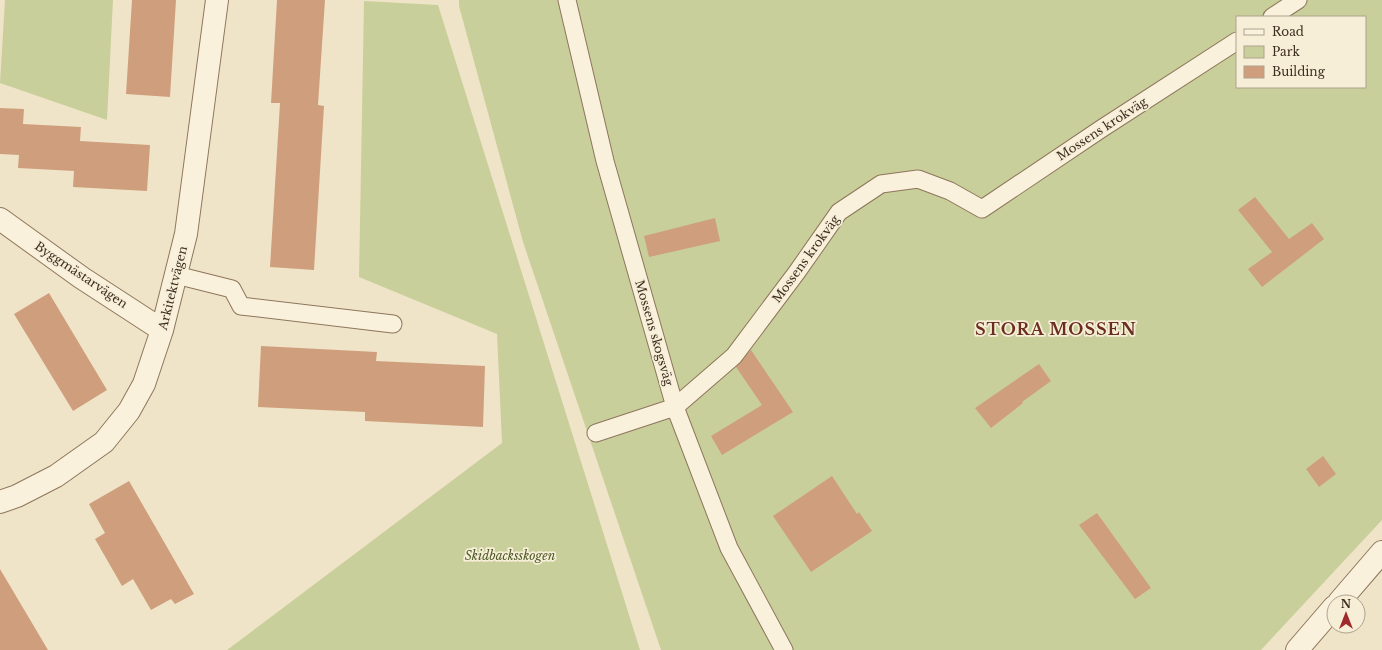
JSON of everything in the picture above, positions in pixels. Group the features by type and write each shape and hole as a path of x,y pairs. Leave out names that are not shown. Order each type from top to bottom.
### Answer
{"street":[{"name":"Arkitektvägen","path":"0,502 17,496 56,476 104,442 129,411 144,384 162,330 186,234 217,0"},
{"name":"Byggmästarvägen","path":"0,219 82,278 162,330"},
{"path":"1346,594 1382,552"},
{"path":"1297,650 1326,617"}],"lane":[{"name":"Mossens skogsväg","path":"567,0 605,160 675,407 730,548 784,650"},
{"path":"1274,16 1298,0"},
{"name":"Mossens krokväg","path":"596,433 675,407 734,356 797,272 839,212 881,184 918,179 950,191 982,209 1101,129 1236,42"},
{"path":"176,275 232,289 241,306 392,324"}],"green space":[{"path":"5,0 113,0 107,120 0,83"},
{"path":"459,0 1382,0 1382,520 1261,650 661,650 523,242 459,6"},
{"name":"Skidbacksskogen","path":"364,1 438,5 640,650 227,650 502,443 497,334 359,277"}],"building":[{"path":"132,0 176,0 170,97 126,94"},
{"path":"277,0 325,0 318,105 324,106 314,270 270,267 280,103 271,103"},
{"path":"0,108 24,109 23,124 81,127 80,141 150,145 147,191 73,187 74,171 18,168 19,155 0,154"},
{"path":"1255,197 1289,239 1312,223 1324,239 1262,287 1248,269 1272,252 1238,210"},
{"path":"715,218 720,241 649,257 644,236"},
{"path":"49,293 107,390 73,411 14,314"},
{"path":"261,346 377,352 376,361 485,366 483,427 365,421 365,412 258,407"},
{"path":"751,350 793,412 722,455 711,436 762,405 736,367"},
{"path":"1039,364 1051,381 1022,402 1023,403 991,428 975,408"},
{"path":"1323,456 1336,474 1319,487 1306,469"},
{"path":"832,476 857,514 859,512 872,531 811,572 773,516"},
{"path":"129,481 194,594 175,604 171,599 151,610 133,579 122,586 95,539 105,533 89,504"},
{"path":"1097,513 1151,588 1135,599 1079,525"},
{"path":"0,569 48,650 0,650"}],"district":[{"name":"STORA MOSSEN","path":"1056,329"}]}
